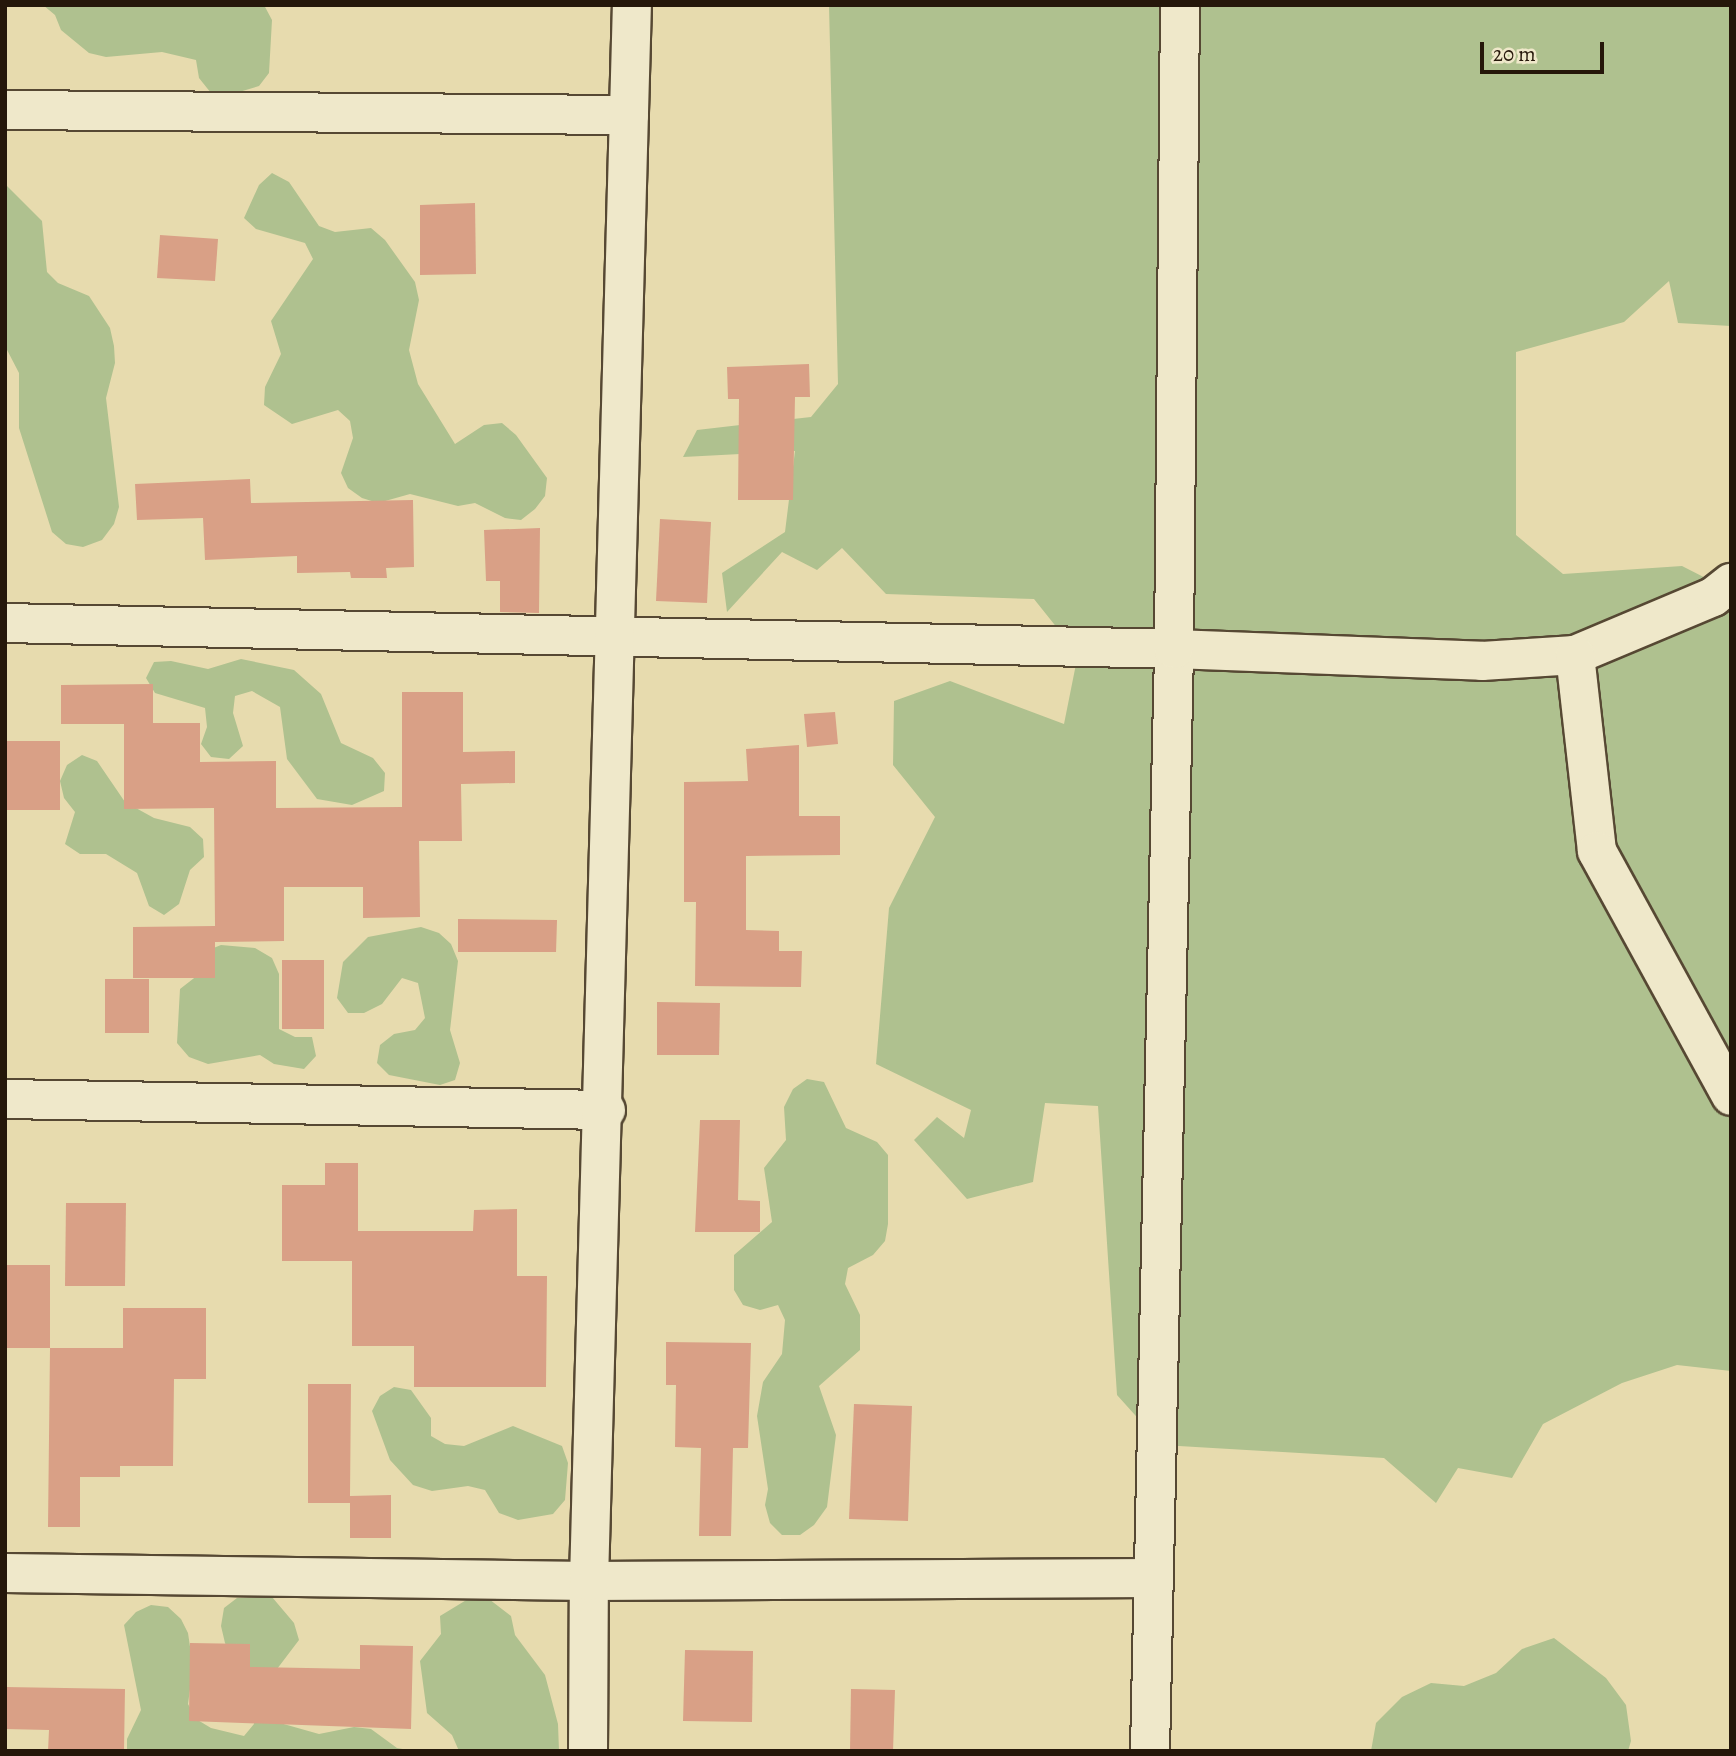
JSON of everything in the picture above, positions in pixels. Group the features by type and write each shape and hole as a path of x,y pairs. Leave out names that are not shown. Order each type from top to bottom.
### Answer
{"street":[{"path":"588,1751 589,1581 606,1110 614,637 632,5"},
{"path":"1150,1751 1174,649 1180,5"},
{"path":"5,110 629,115"},
{"path":"5,624 1174,649 1482,661 1575,655 1713,597 1731,583"},
{"path":"1575,655 1597,851 1731,1096"},
{"path":"5,1099 606,1110"},
{"path":"5,1573 589,1581 1154,1578"}],"green space":[{"path":"43,5 264,5 272,20 269,73 259,86 229,95 211,93 199,78 196,60 162,52 106,57 89,53 61,30 55,15"},
{"path":"829,5 1731,5 1731,326 1678,323 1669,281 1624,322 1516,352 1516,535 1563,574 1682,566 1731,591 1731,1371 1677,1365 1622,1383 1543,1424 1512,1478 1458,1468 1436,1503 1384,1458 1162,1445 1117,1395 1098,1106 1045,1103 1033,1182 967,1199 914,1140 937,1117 964,1138 971,1110 876,1064 889,908 935,817 893,765 894,701 950,681 1064,724 1078,654 1034,599 886,594 842,548 817,570 782,552 727,612 722,573 785,532 795,451 683,457 697,430 811,417 838,384"},
{"path":"272,173 289,182 319,226 335,232 371,228 385,240 415,282 419,300 409,350 418,384 455,444 484,425 502,423 516,435 547,478 545,496 535,509 521,520 505,518 475,503 458,506 410,494 378,503 362,498 348,488 341,473 353,438 350,421 338,410 292,424 264,405 265,387 281,354 271,321 313,259 305,243 256,229 244,218 259,185"},
{"path":"5,184 42,221 47,272 58,283 89,296 110,328 114,346 115,363 106,398 119,507 114,524 102,540 83,547 66,544 52,532 19,428 19,373 5,346"},
{"path":"241,659 294,670 321,694 341,743 373,758 385,773 384,791 352,805 317,799 287,759 280,707 252,691 235,696 233,713 243,746 229,759 211,757 201,744 207,727 205,708 155,693 146,678 154,662 171,661 208,669"},
{"path":"82,755 97,761 125,802 154,818 190,827 203,839 204,857 190,870 179,904 164,915 149,906 137,873 106,854 80,854 65,844 75,812 64,798 60,781 67,765"},
{"path":"421,927 439,933 451,944 458,961 450,1030 460,1063 455,1080 440,1085 389,1075 377,1063 380,1045 394,1034 415,1030 425,1018 418,983 402,978 382,1004 364,1013 348,1013 337,998 343,962 368,937"},
{"path":"221,945 255,948 272,958 279,974 279,1029 295,1037 312,1037 316,1056 304,1069 274,1064 260,1055 208,1064 189,1057 177,1043 180,989 207,968 206,951"},
{"path":"807,1079 824,1082 846,1128 877,1142 888,1155 888,1224 885,1241 873,1255 848,1268 845,1284 860,1315 860,1350 819,1386 836,1435 827,1507 814,1525 800,1535 782,1535 770,1523 765,1505 768,1489 757,1416 763,1382 782,1354 785,1320 778,1305 760,1310 743,1305 734,1290 734,1255 772,1222 764,1168 786,1140 784,1107 793,1089"},
{"path":"394,1387 411,1390 431,1418 431,1436 445,1444 464,1446 513,1426 562,1446 568,1463 565,1500 553,1514 518,1520 499,1513 485,1490 468,1486 432,1491 413,1485 390,1460 372,1411 380,1396"},
{"path":"485,1596 511,1616 515,1635 545,1675 558,1724 559,1751 459,1751 452,1735 427,1713 420,1661 441,1634 440,1616 468,1599"},
{"path":"272,1597 294,1623 299,1640 277,1669 280,1723 319,1734 354,1727 371,1729 397,1748 414,1751 127,1751 127,1739 141,1710 124,1625 136,1612 151,1605 168,1607 181,1619 188,1633 193,1667 188,1704 196,1719 211,1728 244,1736 254,1724 253,1705 225,1643 221,1626 224,1608 237,1598"},
{"path":"1554,1638 1606,1678 1626,1705 1631,1741 1628,1751 1371,1751 1376,1723 1402,1697 1431,1683 1464,1686 1496,1673 1522,1649"}],"building":[{"path":"475,203 476,274 420,275 420,205"},
{"path":"160,235 218,239 215,281 157,278"},
{"path":"809,364 810,397 795,397 793,500 738,500 739,399 728,399 727,367"},
{"path":"250,479 251,503 413,500 414,567 386,568 387,578 351,578 350,572 297,573 297,556 205,560 203,518 137,520 135,484"},
{"path":"660,519 711,522 707,603 656,601"},
{"path":"540,528 539,613 500,612 500,581 486,581 484,530"},
{"path":"153,684 153,723 200,723 200,762 276,761 276,808 402,807 402,692 463,692 463,752 515,751 515,783 461,784 462,841 419,841 420,917 363,918 363,887 284,887 284,941 215,942 215,978 133,978 133,927 215,926 214,808 124,809 124,724 61,724 61,685"},
{"path":"835,712 838,744 807,747 804,714"},
{"path":"5,741 60,741 60,810 5,810"},
{"path":"799,745 799,816 840,816 840,855 746,856 746,930 779,931 779,951 802,951 801,987 695,986 696,902 684,902 684,782 748,781 746,749"},
{"path":"458,919 557,920 556,952 458,952"},
{"path":"282,960 324,960 324,1029 282,1029"},
{"path":"105,979 149,979 149,1033 105,1033"},
{"path":"657,1002 720,1003 719,1055 657,1055"},
{"path":"700,1120 740,1120 738,1200 760,1201 760,1232 695,1232"},
{"path":"325,1163 358,1163 358,1231 473,1231 474,1210 517,1209 517,1276 547,1276 546,1387 414,1387 414,1346 352,1346 352,1261 282,1261 282,1185 325,1185"},
{"path":"66,1203 126,1203 125,1286 65,1286"},
{"path":"5,1265 50,1265 50,1348 5,1348"},
{"path":"123,1308 206,1308 206,1379 174,1379 173,1466 120,1466 120,1477 80,1477 80,1527 48,1527 50,1348 123,1348"},
{"path":"666,1342 751,1343 748,1448 733,1448 731,1536 699,1536 701,1448 675,1447 676,1385 666,1385"},
{"path":"308,1384 351,1384 350,1496 391,1495 391,1538 350,1538 350,1503 308,1503"},
{"path":"854,1404 912,1406 908,1521 849,1519"},
{"path":"190,1643 250,1644 250,1667 360,1669 360,1645 413,1646 411,1729 189,1721"},
{"path":"685,1650 753,1651 752,1722 683,1721"},
{"path":"5,1687 125,1689 124,1751 48,1751 49,1730 5,1729"},
{"path":"851,1689 895,1690 893,1751 850,1751"}]}
